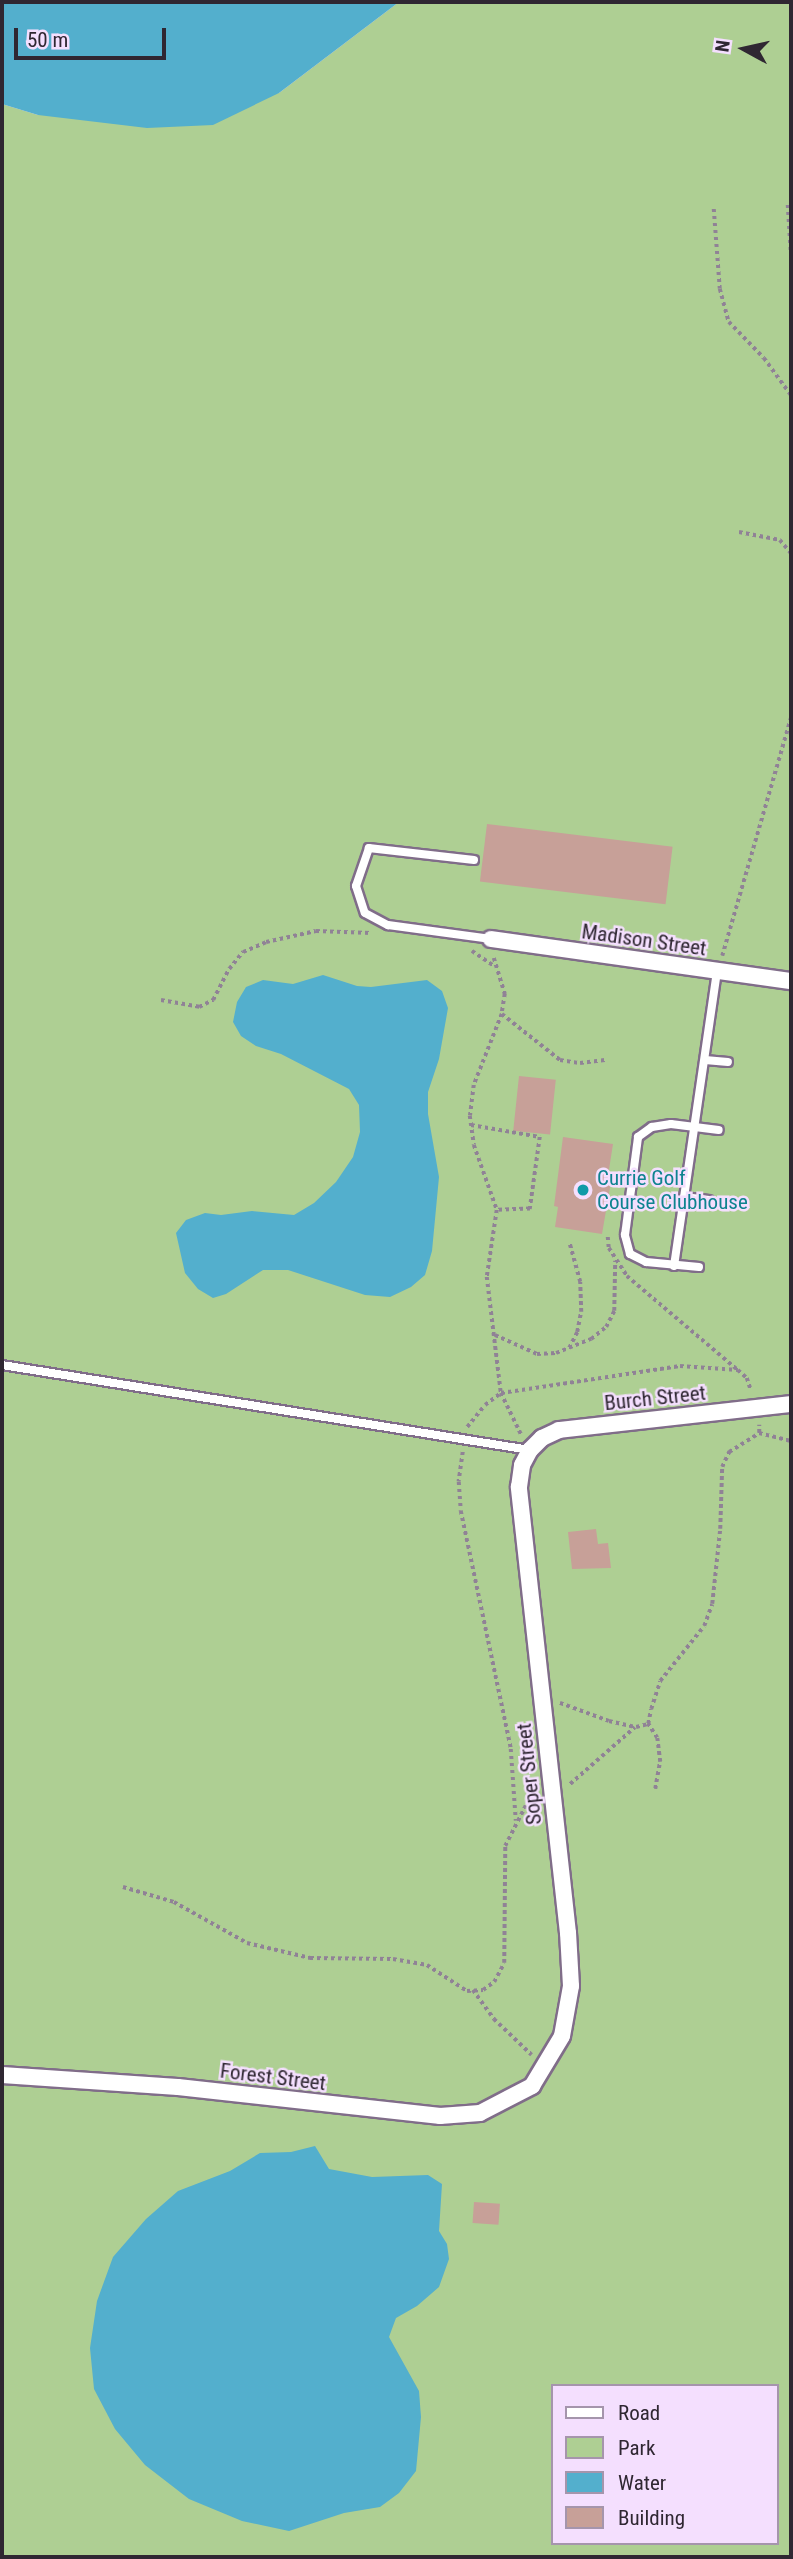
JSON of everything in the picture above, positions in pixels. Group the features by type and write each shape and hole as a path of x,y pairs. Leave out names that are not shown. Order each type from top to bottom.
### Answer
{"street":[{"name":"Madison Street","path":"491,939 791,981"},
{"name":"Burch Street","path":"530,1450 542,1438 559,1430 791,1404"},
{"name":"Soper Street","path":"530,1450 522,1465 519,1487 568,1933 571,1986 562,2036 532,2086"},
{"name":"Forest Street","path":"2,2075 178,2087 440,2116 480,2113 532,2086"}],"lane":[{"path":"474,860 369,848 356,886 365,913 388,925 491,939"},
{"path":"674,1266 717,971"},
{"path":"705,1060 728,1062"},
{"path":"699,1268 646,1262 630,1254 625,1235 638,1137 652,1127 671,1124 719,1130"},
{"path":"684,1197 709,1200"},
{"path":"2,1365 465,1437 530,1450"}],"path":[{"path":"788,205 791,254"},
{"path":"714,209 720,289 729,322 764,358 791,395"},
{"path":"739,532 780,540 791,552"},
{"path":"717,971 791,717"},
{"path":"161,1000 199,1007 213,1000 229,969 243,951 266,942 316,931 385,934"},
{"path":"491,939 495,967 505,993 502,1014 474,1085 471,1125 474,1145 497,1210 487,1277 501,1394 530,1450"},
{"path":"467,948 495,967"},
{"path":"502,1014 559,1060 580,1063 605,1060"},
{"path":"471,1125 540,1137 530,1209 497,1210"},
{"path":"608,1237 609,1248 627,1276 747,1378 757,1408 760,1433"},
{"path":"569,1242 577,1263 581,1312 577,1332 569,1348"},
{"path":"495,1335 537,1354 569,1348 591,1339 606,1327 614,1311 615,1259"},
{"path":"516,1821 511,1749 461,1511 458,1482 467,1425 485,1405 501,1394 680,1366 738,1370"},
{"path":"655,1789 660,1762 657,1738 648,1724 660,1681 704,1626 712,1604 720,1529 722,1467 729,1452 760,1433 791,1441"},
{"path":"541,1695 609,1721 636,1727 648,1724"},
{"path":"552,1799 636,1727"},
{"path":"123,1887 174,1902 247,1943 310,1958 393,1959 427,1965 467,1991 483,1990 494,1982 504,1963 505,1846 548,1765"},
{"path":"473,1990 494,2020 524,2050 545,2065"}],"green space":[{"path":"399,2 791,2 791,2557 2,2557 2,104 38,115 279,93"}],"water":[{"path":"2,2 399,2 279,93 213,125 147,128 38,115 2,104"},
{"path":"323,975 357,986 371,987 427,980 442,991 448,1008 439,1059 428,1092 428,1114 439,1177 432,1251 425,1275 411,1287 390,1297 365,1295 288,1270 263,1270 226,1294 213,1298 198,1289 185,1273 176,1233 186,1220 205,1213 221,1215 252,1211 294,1215 314,1203 336,1182 353,1157 360,1132 359,1105 349,1089 281,1054 256,1046 241,1036 233,1022 237,1002 246,987 263,980 293,984"},
{"path":"315,2146 329,2169 372,2177 428,2175 442,2184 439,2231 447,2244 449,2259 439,2287 417,2306 396,2318 389,2337 419,2391 421,2417 416,2471 399,2493 380,2507 344,2513 289,2531 242,2521 189,2499 145,2465 115,2429 94,2389 90,2348 97,2301 113,2257 146,2219 178,2191 230,2171 260,2153 291,2152"}],"building":[{"path":"487,824 673,847 666,904 480,882"},
{"path":"519,1076 556,1080 550,1135 513,1131"},
{"name":"Currie Golf Course Clubhouse","path":"563,1137 613,1144 608,1176 612,1176 602,1234 555,1227 558,1207 554,1206"},
{"path":"596,1529 598,1544 608,1543 611,1568 572,1569 568,1532"},
{"path":"474,2202 500,2204 498,2225 473,2223"}],"place":[{"name":"Currie Golf Course Clubhouse","path":"583,1190"}]}
